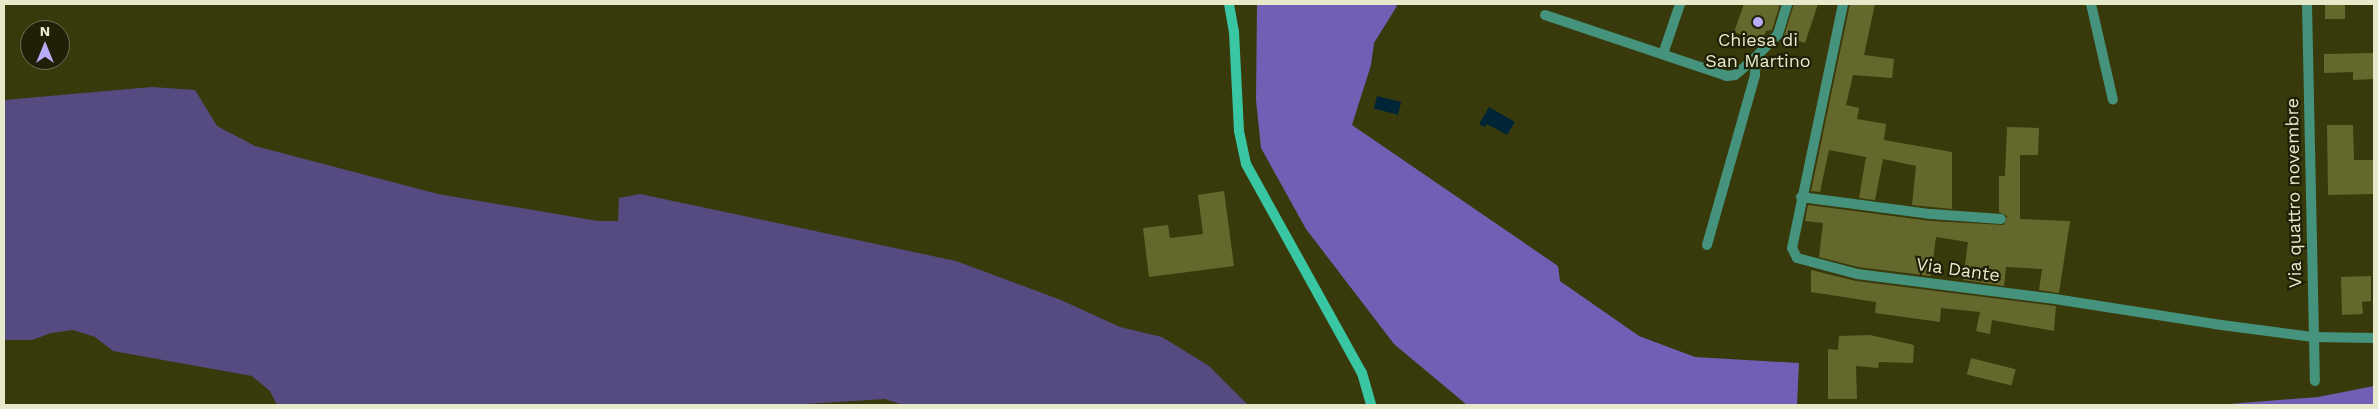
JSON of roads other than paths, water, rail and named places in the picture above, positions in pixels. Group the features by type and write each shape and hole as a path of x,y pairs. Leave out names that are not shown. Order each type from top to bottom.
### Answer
{"main road":[{"path":"1229,4 1234,32 1238,131 1246,164 1362,373 1371,405"}],"street":[{"path":"1662,54 1680,4"},
{"path":"1545,14 1727,76 1735,75 1778,34 1788,4"},
{"name":"Via Dante","path":"1843,4 1792,248 1801,260 1857,274 2314,338 2374,338"},
{"path":"2091,4 2113,100"},
{"name":"Via quattro novembre","path":"2307,4 2314,381"},
{"path":"1707,246 1755,75 1756,57"},
{"path":"1802,197 1931,214 2001,218"}],"water":[{"path":"1377,96 1401,102 1398,115 1374,109"},
{"path":"1489,107 1515,122 1507,135 1487,124 1485,127 1479,124"}],"place":[{"name":"Chiesa di San Martino","path":"1758,22"}]}
